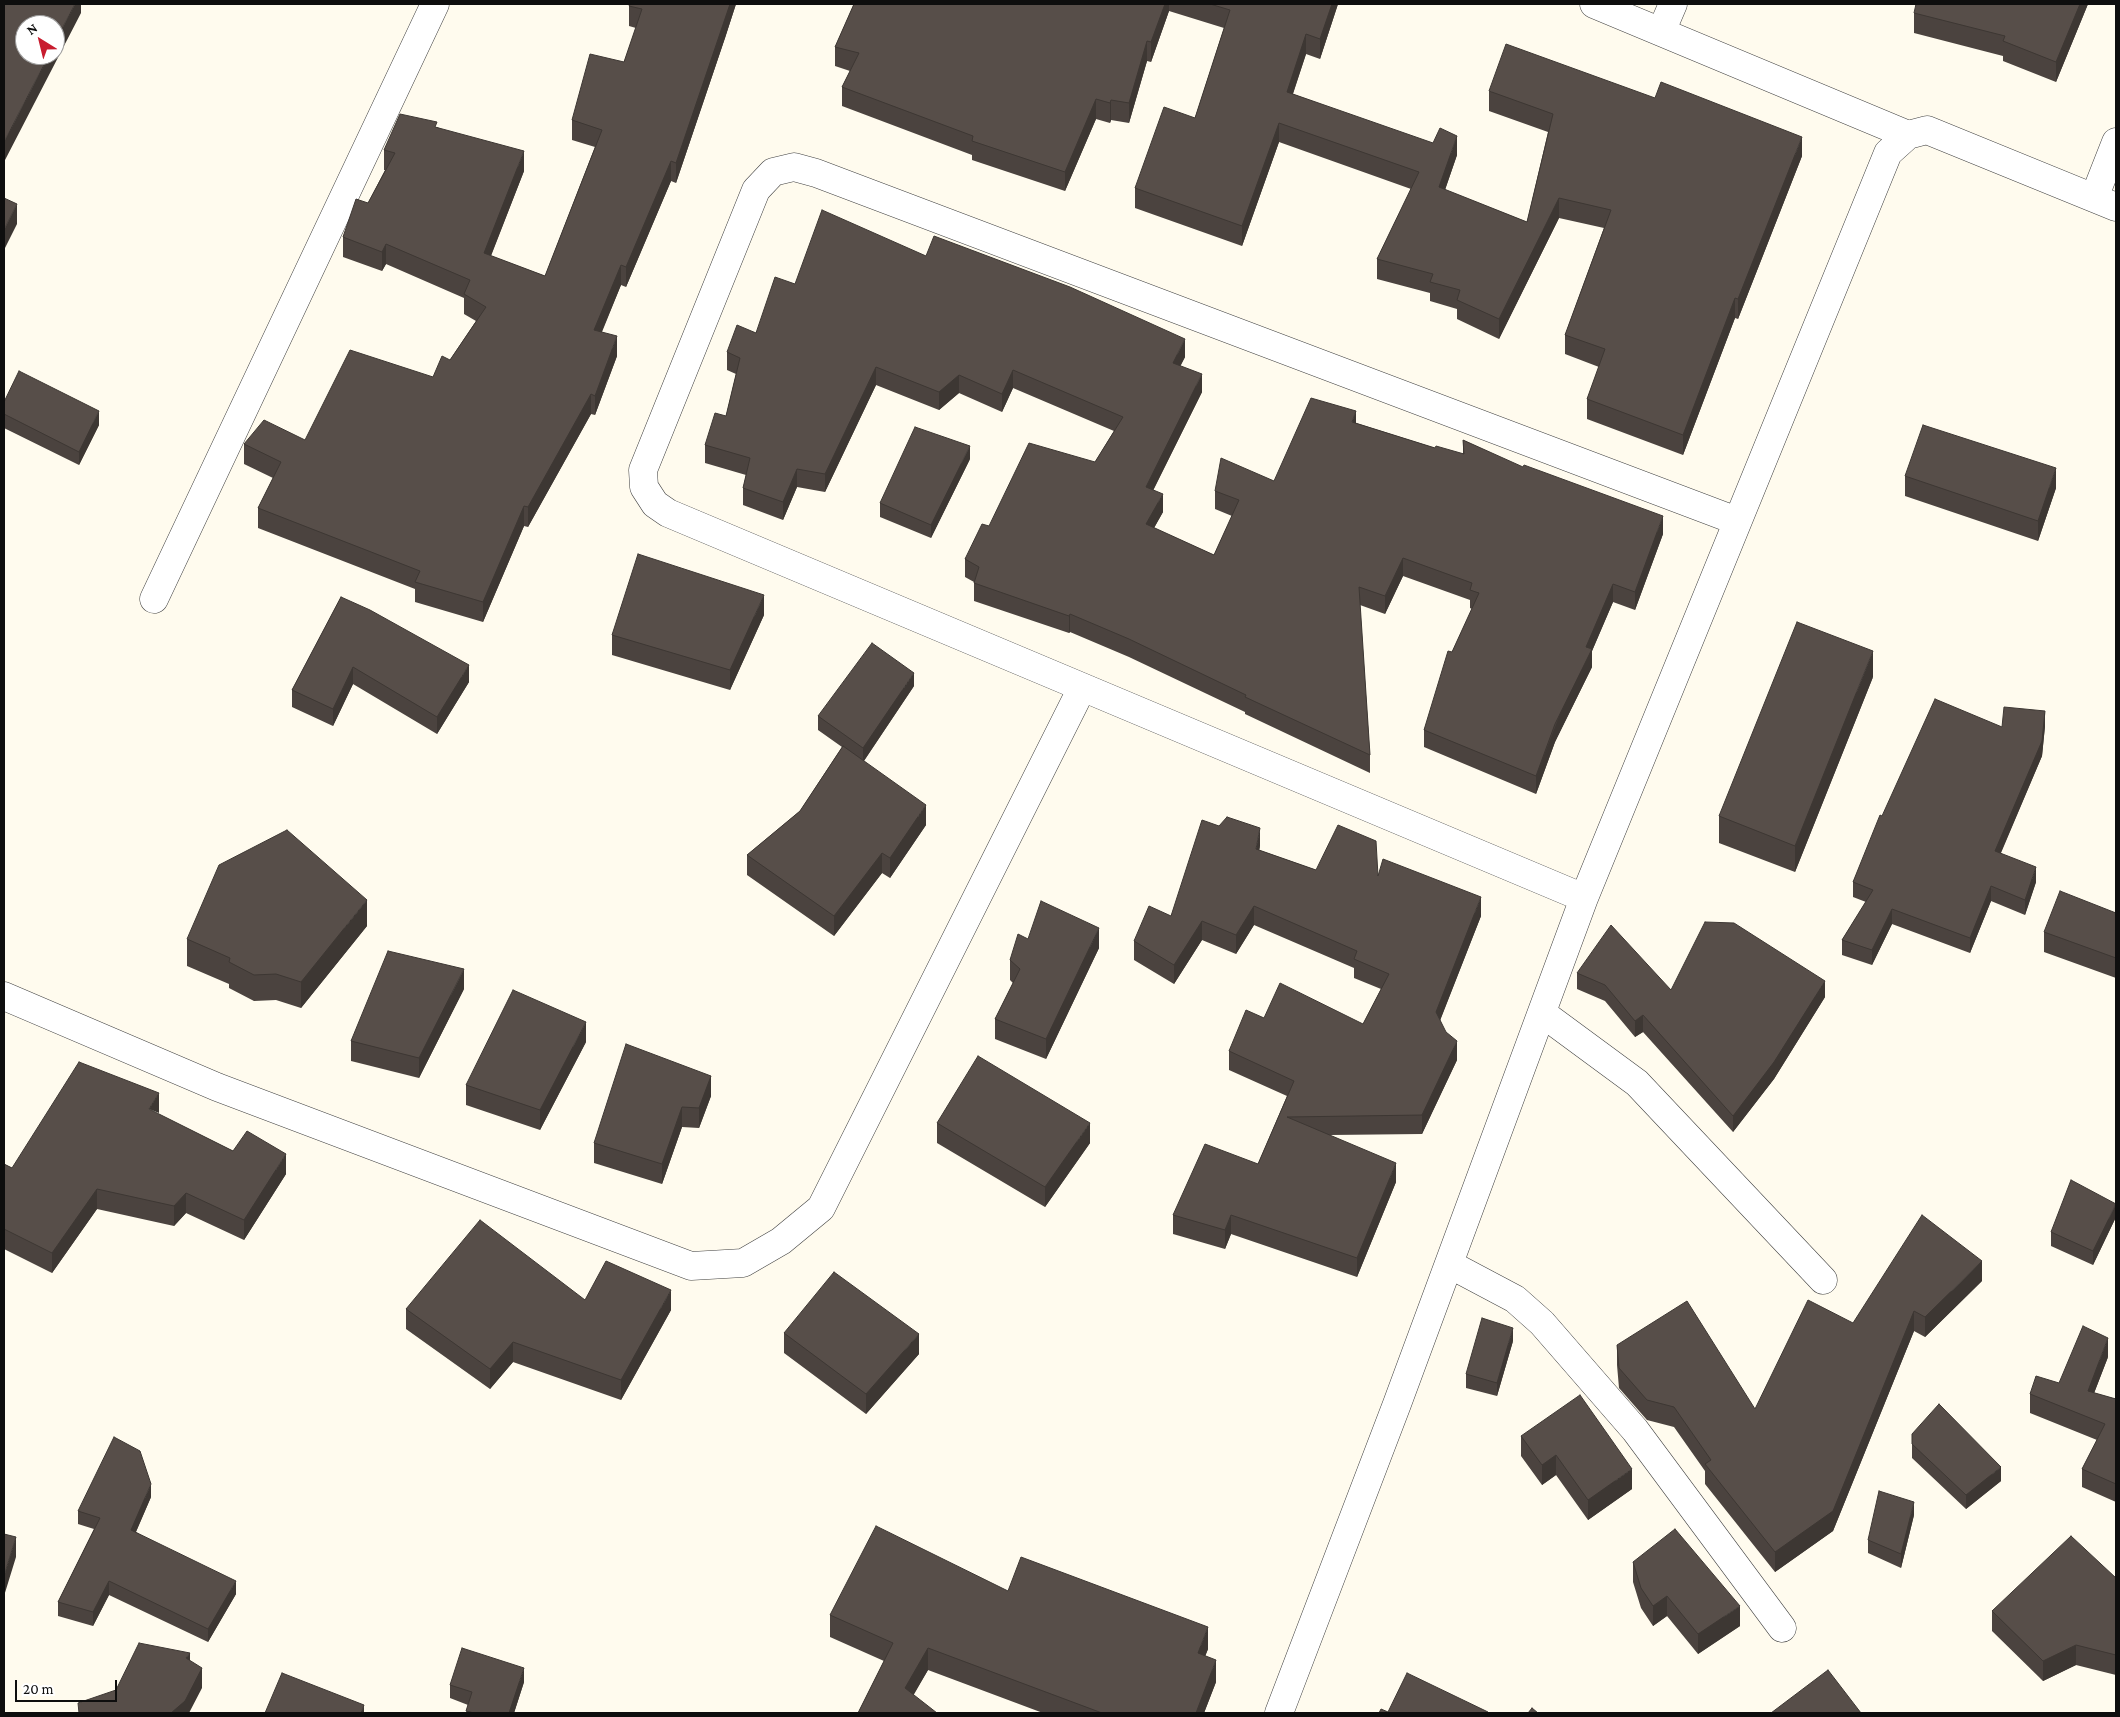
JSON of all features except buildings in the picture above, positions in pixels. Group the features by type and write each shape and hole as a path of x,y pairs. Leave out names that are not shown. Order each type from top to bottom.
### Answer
{"street":[{"path":"154,599 435,4"},
{"path":"1594,4 1908,135"},
{"path":"1661,32 1673,4"},
{"path":"1279,1713 1449,1264 1584,898 1736,521 1888,153 1908,135 1927,130 2105,202 2116,142"},
{"path":"1584,898 668,513 655,504 644,487 643,470 756,190 773,172 794,167 816,173 1736,521"},
{"path":"4,996 216,1087 691,1266 743,1263 781,1241 820,1208 1082,688"},
{"path":"1542,1013 1637,1084 1823,1280"},
{"path":"1449,1264 1516,1299 1542,1323 1635,1430 1782,1628"}]}
